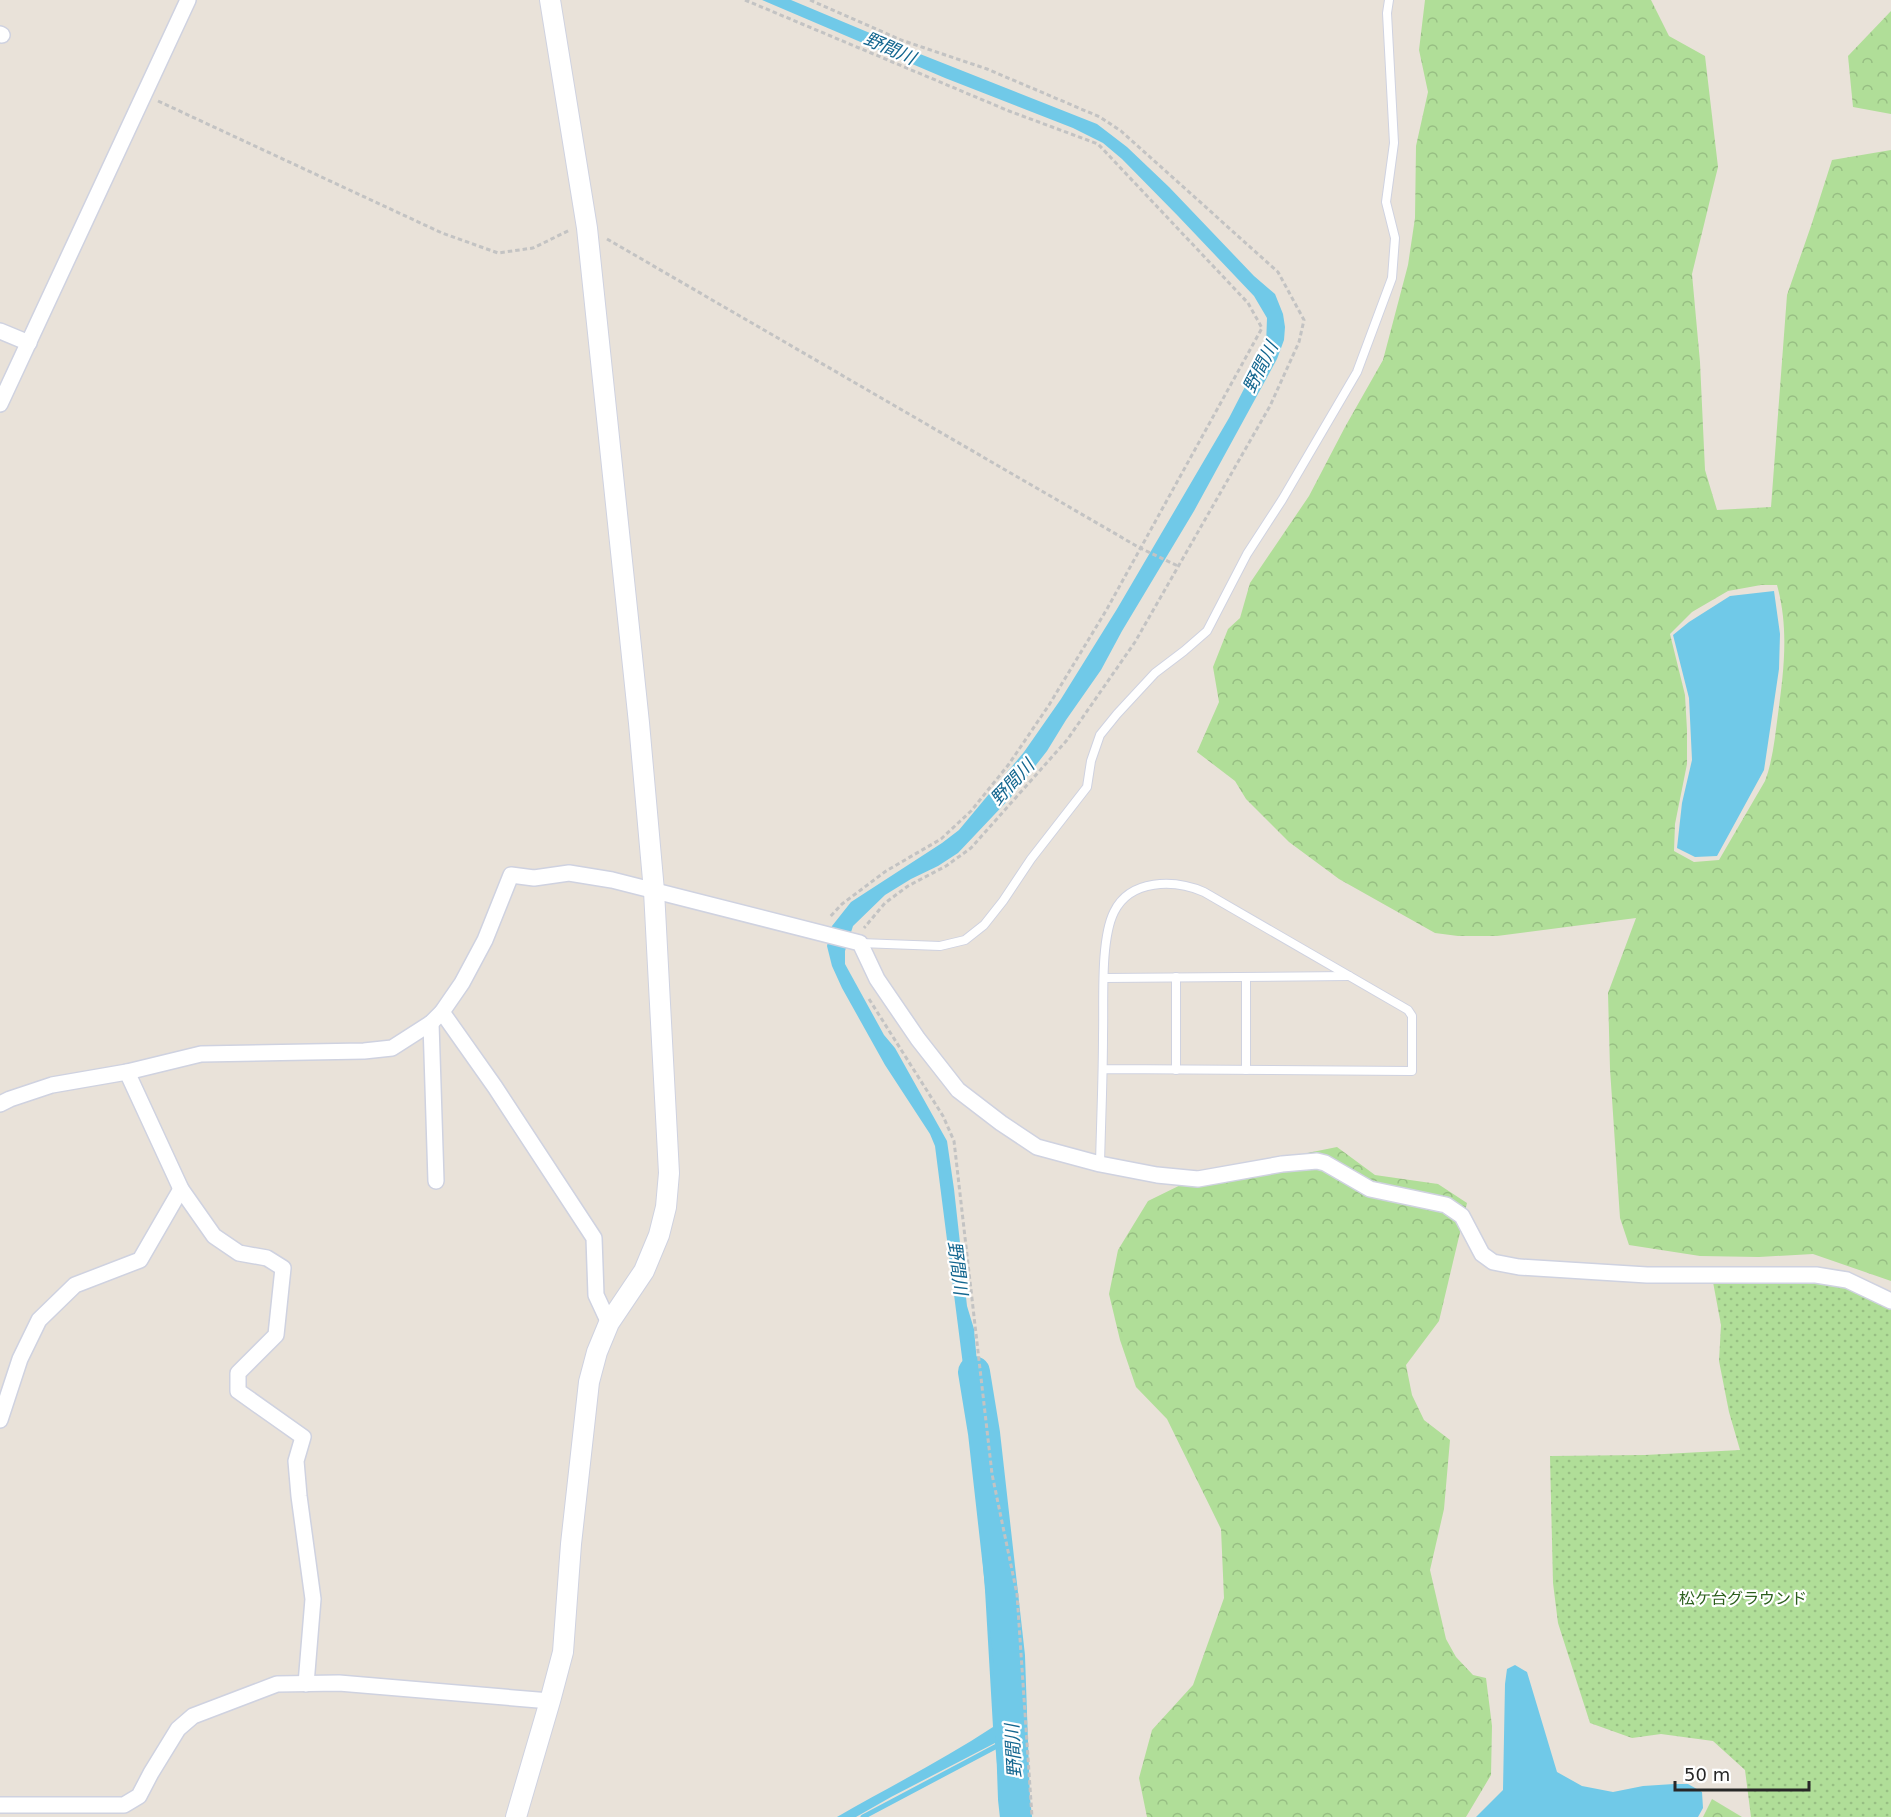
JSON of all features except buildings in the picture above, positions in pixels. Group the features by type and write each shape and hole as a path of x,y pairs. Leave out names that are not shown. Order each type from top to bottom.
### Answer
{"street":[{"path":"0,404 188,0"},
{"path":"516,1817 563,1652 571,1544 589,1382 597,1352 609,1323 644,1271 659,1235 666,1207 669,1173 654,891 639,723 587,228 550,0"},
{"path":"0,331 30,343"},
{"path":"0,1104 51,1085 127,1072 201,1054 364,1051 392,1048 431,1023 442,1012 462,983 485,940 511,876 534,878 569,873 612,880 860,943 877,979 918,1039 958,1090 1036,1147 1100,1164 1157,1175 1198,1179 1282,1164 1317,1161 1325,1163 1370,1189 1446,1205 1462,1216 1482,1254 1493,1262 1519,1267 1625,1274 1816,1275 1847,1280 1891,1301"},
{"path":"442,1012 495,1087 594,1238 596,1296 609,1323"},
{"path":"431,1023 436,1181"},
{"path":"127,1072 181,1189 214,1236 239,1253 267,1258 283,1268 276,1335 238,1373 238,1391 303,1437 296,1461 312,1599 306,1684"},
{"path":"0,1420 20,1359 39,1320 75,1285 140,1260 181,1189"},
{"path":"0,1804 124,1804 139,1796 178,1730 193,1716 277,1684 339,1683 550,1701"}],"lane":[{"path":"860,943 940,946 965,940 984,925 1087,787 1091,761 1100,735 1155,673 1207,631 1247,554 1358,372 1392,278 1395,238 1386,202 1394,143 1389,0"},
{"path":"1100,1164 1104,958 1113,913 1121,900 1133,891 1158,884 1182,885 1204,891 1408,1010 1412,1016 1412,1071 1103,1069"},
{"path":"1104,978 1351,976"},
{"path":"1176,977 1176,1070"},
{"path":"1246,977 1246,1070"}],"path":[{"path":"745,0 1009,111 1098,144 1248,303 1262,328 1107,609 1049,705 1009,764 971,811 941,839 886,871 842,904 825,921 823,932"},
{"path":"810,0 901,40 987,69 1100,117 1120,131 1278,272 1304,320 1299,342 1270,406 1135,642 1066,740 971,848 946,866 908,886 885,903 865,927 860,943"},
{"path":"143,94 442,232 498,253 533,248 570,230 587,228 1140,548 1178,566"},
{"path":"869,999 943,1116 954,1141 993,1474 1017,1594 1032,1817"}],"green space":[{"path":"1425,0 1651,0 1669,36 1705,56 1718,167 1692,274 1700,362 1705,470 1717,510 1771,507 1787,295 1832,160 1891,150 1891,1281 1813,1254 1759,1257 1700,1256 1629,1245 1620,1218 1610,1069 1608,993 1636,918 1497,936 1458,936 1435,933 1339,879 1289,842 1246,799 1235,781 1197,752 1219,702 1213,667 1228,629 1240,618 1250,583 1309,496 1383,360 1408,265 1415,218 1416,146 1428,92 1419,50","holes":["1761,585 1777,585 1783,617 1783,665 1775,739 1768,773 1719,860 1694,862 1674,851 1675,824 1687,764 1687,730 1685,695 1670,634 1692,612 1728,591"]},
{"path":"1891,11 1891,114 1853,107 1848,56"},
{"path":"1337,1147 1375,1175 1438,1184 1467,1203 1439,1321 1406,1365 1412,1395 1424,1420 1450,1440 1444,1509 1430,1570 1446,1639 1456,1657 1473,1675 1486,1678 1492,1726 1491,1775 1466,1817 1147,1817 1139,1778 1152,1730 1193,1685 1224,1598 1221,1529 1167,1419 1136,1387 1120,1340 1109,1294 1118,1250 1148,1201 1203,1174"},
{"name":"松ケ台グラウンド","path":"1811,1279 1845,1287 1891,1308 1891,1817 1751,1817 1745,1770 1713,1741 1661,1734 1632,1738 1590,1723 1558,1623 1553,1583 1550,1456 1645,1455 1740,1450 1729,1412 1719,1361 1721,1325 1713,1282"},
{"path":"1712,1799 1742,1817 1703,1817"}],"water":[{"name":"野間川","path":"762,0 791,0 1097,124 1127,147 1169,187 1254,276 1275,294 1283,314 1285,327 1284,340 1277,359 1194,511 1101,670 1047,751 1011,797 958,853 885,895 853,926 845,951 845,964 947,1141 967,1306 974,1329 1010,1734 1014,1817 1002,1817 995,1743 856,1817 837,1817 993,1727 974,1451 935,1146 930,1134 885,1065 842,988 832,966 827,946 832,926 851,902 959,830 1024,752 1061,699 1117,609 1229,418 1266,346 1267,318 1254,296 1122,159 1103,143 1073,128 945,78"},
{"path":"1774,591 1780,634 1779,669 1764,770 1717,856 1695,857 1677,848 1682,803 1692,760 1689,698 1673,635 1730,596"},
{"path":"1515,1665 1527,1672 1557,1772 1582,1786 1613,1792 1643,1786 1688,1784 1702,1792 1703,1808 1698,1817 1476,1817 1503,1790 1505,1684 1507,1669"}],"waterway":[{"name":"野間川","path":"974,1372 984,1433 1009,1656 1016,1817"},
{"path":"863,1817 1012,1738"}]}
